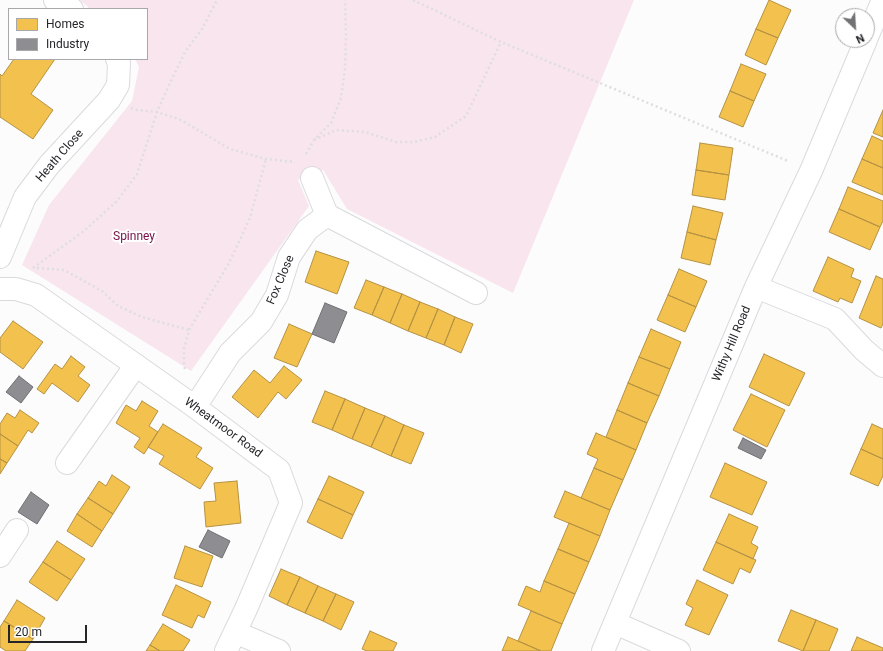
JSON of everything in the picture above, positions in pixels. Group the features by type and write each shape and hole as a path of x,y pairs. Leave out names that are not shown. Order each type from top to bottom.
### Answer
{"street":[{"path":"54,0 70,8"},
{"path":"875,17 882,0"},
{"name":"Withy Hill Road","path":"603,651 756,287 811,171 863,48"},
{"name":"Heath Close","path":"0,257 25,197 49,165 109,100 118,85 118,60"},
{"path":"306,171 327,215 476,293"},
{"name":"Fox Close","path":"193,406 230,353 261,322 277,295 289,257 307,230 327,215"},
{"path":"756,287 835,319 864,350 883,366"},
{"name":"Wheatmoor Road","path":"0,289 16,289 36,295 193,406 279,470 291,503 230,642"},
{"path":"68,463 136,365"},
{"path":"0,556 17,530"},
{"path":"615,623 679,651"},
{"path":"230,642 279,651"}],"path":[{"path":"33,268 84,231 117,201 137,174 157,112 185,52 202,29 217,0"},
{"path":"109,100 137,110 157,112 179,119 230,149 306,171 314,140 331,123 341,98 345,69 345,0"},
{"path":"412,0 501,42 811,171"},
{"path":"314,140 336,130 365,132 396,142 414,142 435,137 466,116 501,42"},
{"path":"193,406 195,396 193,382 184,366 184,349 189,330 229,263 250,218 266,159"},
{"path":"26,267 64,270 102,291 118,306 142,318 189,330"}],"green space":[{"name":"Spinney","path":"80,0 634,0 513,293 347,209 323,170 298,180 309,206 191,371 22,265 49,205 132,101 139,67 136,60 148,60 148,8 89,8"}],"building: Homes":[{"path":"769,0 791,10 778,38 756,29"},
{"path":"756,29 778,38 766,65 745,55"},
{"path":"13,60 54,60 31,94 53,110 33,139 0,117 0,74 2,76"},
{"path":"741,64 766,74 754,101 730,91"},
{"path":"730,91 754,101 743,127 719,117"},
{"path":"883,110 883,137 873,133"},
{"path":"872,136 883,141 883,168 862,159"},
{"path":"700,143 733,148 729,175 696,170"},
{"path":"862,159 883,168 883,195 852,182"},
{"path":"696,170 729,175 725,200 692,195"},
{"path":"848,187 883,201 883,221 880,227 839,209"},
{"path":"693,206 723,213 716,240 687,232"},
{"path":"839,209 880,227 870,250 829,232"},
{"path":"687,232 716,240 710,265 681,258"},
{"path":"316,251 349,262 337,294 305,282"},
{"path":"828,257 854,269 851,277 861,281 852,303 840,298 838,302 813,291"},
{"path":"679,269 707,281 696,307 668,295"},
{"path":"876,276 883,279 883,324 881,328 859,318"},
{"path":"366,280 384,287 372,315 354,308"},
{"path":"384,287 402,294 390,323 372,315"},
{"path":"402,294 420,302 408,331 390,323"},
{"path":"668,295 696,307 685,332 657,320"},
{"path":"420,302 438,309 426,338 408,331"},
{"path":"438,309 455,317 444,345 426,338"},
{"path":"455,317 473,324 461,353 444,345"},
{"path":"13,321 43,342 23,369 0,352 0,338"},
{"path":"289,324 312,334 297,367 274,358"},
{"path":"651,329 681,342 670,369 639,357"},
{"path":"764,354 805,373 789,406 749,387"},
{"path":"71,356 85,367 78,376 90,385 78,402 52,383 44,394 37,389 55,364 62,369"},
{"path":"639,357 670,369 659,396 628,383"},
{"path":"284,366 302,380 286,399 278,392 258,418 232,397 254,370 270,383"},
{"path":"628,383 659,396 647,423 617,410"},
{"path":"325,391 345,399 332,430 312,422"},
{"path":"751,394 785,410 767,447 733,430"},
{"path":"345,399 365,408 352,439 332,430"},
{"path":"142,401 158,411 149,426 158,432 144,454 134,447 140,438 116,423 126,405 136,411"},
{"path":"365,408 385,416 371,447 352,439"},
{"path":"20,410 39,423 32,433 28,430 18,446 0,434 0,424 7,413 15,418"},
{"path":"617,410 647,423 636,450 606,437"},
{"path":"385,416 404,425 391,456 371,447"},
{"path":"163,424 202,448 196,457 213,468 200,489 159,464 164,456 148,447"},
{"path":"872,424 883,429 883,459 861,449"},
{"path":"404,425 424,433 411,464 391,456"},
{"path":"596,433 636,450 623,480 594,468 598,459 587,454"},
{"path":"0,434 18,446 7,463 0,459"},
{"path":"861,449 883,459 883,476 878,486 850,474"},
{"path":"0,459 7,463 0,474"},
{"path":"725,463 767,482 752,515 710,497"},
{"path":"594,468 623,480 610,510 581,498"},
{"path":"112,475 130,487 113,514 88,498 99,481 106,486"},
{"path":"329,476 364,492 353,515 318,499"},
{"path":"237,481 241,523 206,527 204,502 216,501 214,483"},
{"path":"565,491 610,510 600,536 554,517"},
{"path":"88,498 113,514 102,531 77,514"},
{"path":"318,499 353,515 342,539 307,522"},
{"path":"77,514 102,531 92,547 67,531"},
{"path":"729,514 758,527 751,543 758,547 753,559 716,542"},
{"path":"569,523 600,536 589,562 558,549"},
{"path":"57,541 85,559 71,580 43,562"},
{"path":"716,542 756,560 750,573 740,568 733,584 703,570"},
{"path":"185,546 213,556 202,587 174,578"},
{"path":"558,549 589,562 575,594 544,581"},
{"path":"43,562 71,580 57,601 29,582"},
{"path":"281,569 300,577 287,605 269,596"},
{"path":"300,577 318,586 305,613 287,605"},
{"path":"697,580 728,595 709,635 685,625 693,608 686,604"},
{"path":"544,581 575,594 562,624 518,605 526,586 540,592"},
{"path":"176,585 211,602 204,618 198,615 192,628 162,615"},
{"path":"318,586 336,594 323,621 305,613"},
{"path":"336,594 354,602 341,630 323,621"},
{"path":"17,600 45,618 33,639 4,621"},
{"path":"791,610 816,620 803,651 778,641"},
{"path":"531,611 562,624 551,651 541,651 518,641"},
{"path":"816,620 838,629 829,651 803,651"},
{"path":"4,621 33,639 25,651 6,651 0,647 0,627"},
{"path":"163,624 190,640 183,651 160,651 150,645"},
{"path":"370,631 397,643 393,651 367,651 362,649"},
{"path":"508,637 518,641 541,651 502,651"},
{"path":"857,637 883,648 883,651 851,651"},
{"path":"150,645 160,651 146,651"}],"building: Industry":[{"path":"325,303 347,312 334,343 312,334"},
{"path":"19,376 33,387 21,403 6,392"},
{"path":"743,438 766,450 761,459 738,448"},
{"path":"31,492 49,505 37,524 18,512"},
{"path":"208,530 230,541 222,558 199,547"}]}
